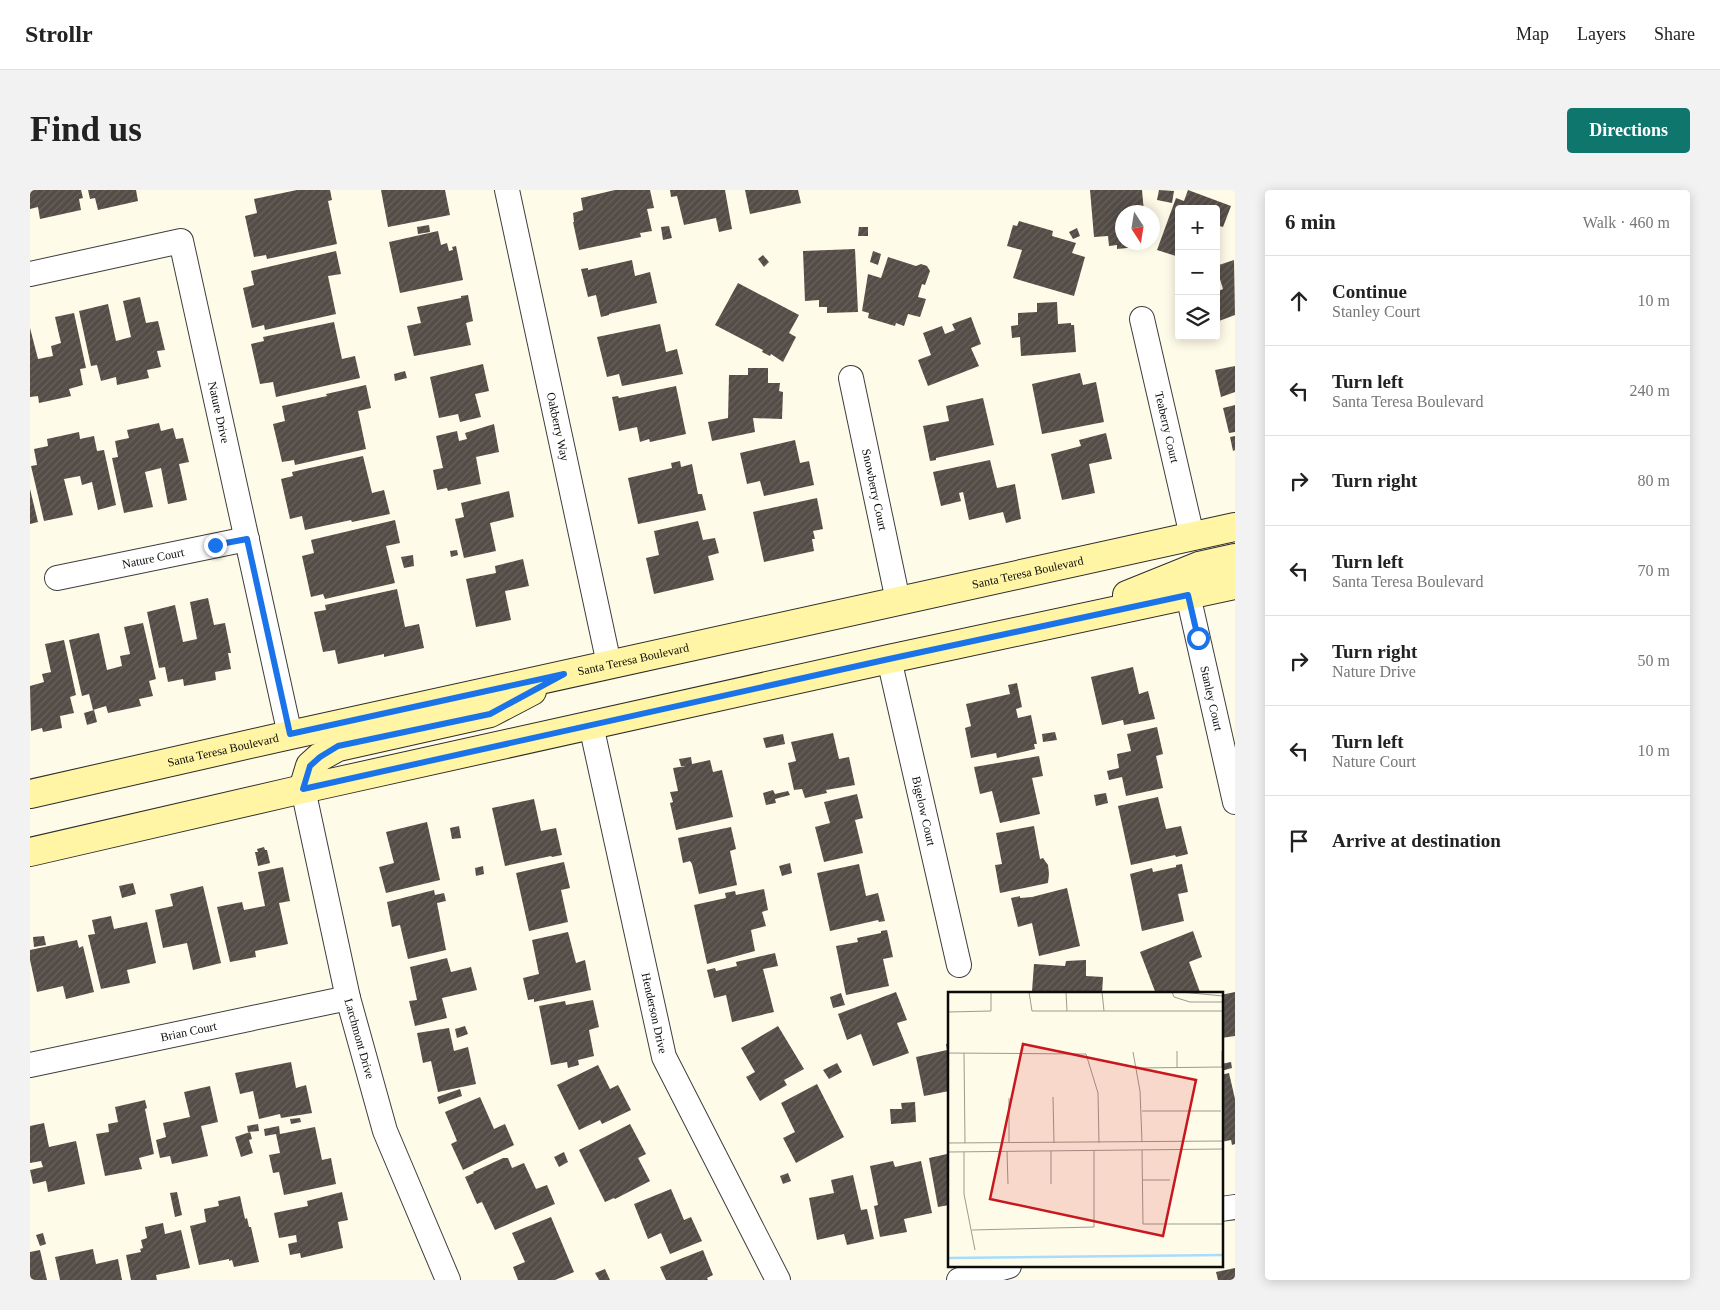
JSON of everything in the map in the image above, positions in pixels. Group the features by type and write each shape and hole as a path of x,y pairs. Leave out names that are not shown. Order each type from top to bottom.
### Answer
{"main road":[{"name":"Santa Teresa Boulevard","path":"30,794 290,734 1235,527"},
{"path":"1053,624 1199,566 1235,558"},
{"path":"30,852 591,725 1235,585"},
{"path":"303,789 310,766 320,757 338,746 490,714 564,674"}],"street":[{"name":"Oakberry Way","path":"507,190 609,664"},
{"name":"Nature Drive","path":"30,274 181,241 290,734"},
{"name":"Teaberry Court","path":"1142,320 1192,536"},
{"name":"Snowberry Court","path":"851,378 898,601"},
{"name":"Nature Court","path":"57,578 247,539"},
{"name":"Stanley Court","path":"1188,595 1235,802"},
{"name":"Bigelow Court","path":"889,659 959,965"},
{"name":"Henderson Drive","path":"591,725 664,1057 778,1280"},
{"name":"Larchmont Drive","path":"303,789 348,998 386,1131 446,1280"},
{"name":"Brian Court","path":"30,1065 348,998"},
{"path":"1222,1209 1235,1207"},
{"path":"959,1280 1002,1268"}],"building":[{"path":"30,190 81,190 83,198 79,199 81,210 40,219 38,207 30,209"},
{"path":"88,190 136,190 138,201 98,210 95,198 90,199"},
{"path":"297,190 330,190 332,200 328,201 337,244 267,259 266,255 254,257 245,216 257,213 254,199"},
{"path":"381,190 445,190 450,215 388,227"},
{"path":"615,190 650,190 654,208 647,209 652,231 640,233 641,237 579,250 573,213 583,210 581,198"},
{"path":"670,190 725,190 732,229 719,232 716,218 684,225 677,196 671,197"},
{"path":"745,190 798,190 801,203 750,214"},
{"path":"1090,190 1142,190 1143,205 1115,205 1115,245 1109,246 1108,236 1094,237"},
{"path":"1159,190 1174,191 1172,203 1157,200"},
{"path":"1188,190 1231,206 1223,227 1220,226 1220,205 1175,205 1175,256 1157,250 1160,250 1160,242 1176,198 1184,201"},
{"path":"1019,221 1053,231 1052,236 1076,243 1072,253 1085,257 1074,296 1013,278 1022,250 1007,246 1013,225 1017,226"},
{"path":"429,225 430,232 418,234 417,227"},
{"path":"669,226 672,238 663,240 661,227"},
{"path":"859,227 868,227 868,236 858,236"},
{"path":"1077,228 1080,236 1073,239 1069,232"},
{"path":"438,231 441,245 447,243 449,251 453,250 452,247 456,246 463,280 400,293 389,242"},
{"path":"855,249 858,312 827,313 827,307 819,307 819,300 805,301 803,251"},
{"path":"336,251 341,274 328,276 336,314 265,330 264,325 252,328 243,288 254,285 251,271"},
{"path":"873,251 881,254 878,265 870,262"},
{"path":"763,255 769,262 764,267 758,259"},
{"path":"888,257 916,266 921,264 927,266 930,271 925,285 922,284 918,297 926,299 920,317 908,314 904,326 896,323 895,326 868,318 869,313 862,311 868,274 881,278"},
{"path":"632,260 635,276 650,272 657,303 601,317 596,295 588,297 581,269 588,268 588,270"},
{"path":"1234,260 1235,315 1220,321 1220,290 1223,289 1220,279 1220,265"},
{"path":"738,283 799,315 789,333 796,337 783,362 715,325"},
{"path":"468,295 473,321 466,323 471,345 414,356 407,326 421,323 417,307"},
{"path":"140,297 146,323 158,321 165,350 157,351 161,367 147,370 149,378 117,385 116,377 101,381 97,365 91,366 79,311 108,304 116,341 131,337 123,301"},
{"path":"1057,302 1058,324 1071,323 1071,325 1074,325 1076,352 1021,356 1020,337 1012,338 1011,326 1018,325 1018,313 1037,312 1037,303"},
{"path":"74,313 86,368 80,369 83,385 69,389 71,396 39,403 38,396 30,397 30,328 38,359 53,356 51,346 61,343 55,317"},
{"path":"971,317 981,344 971,348 979,366 928,386 918,360 931,355 923,333 942,326 945,334 955,330 952,324"},
{"path":"334,322 342,359 355,356 360,378 276,397 273,382 260,384 251,344 264,341 263,337"},
{"path":"660,324 666,352 677,349 683,374 622,386 619,374 607,377 597,337"},
{"path":"483,364 489,391 475,394 481,417 460,422 458,414 439,418 430,377"},
{"path":"1235,366 1235,392 1221,397 1215,370"},
{"path":"748,368 768,368 768,383 780,383 779,391 783,392 782,419 753,418 755,432 712,441 708,422 728,418 729,375 748,375"},
{"path":"405,371 407,378 395,381 394,374"},
{"path":"1080,373 1083,385 1096,382 1104,422 1042,434 1032,384"},
{"path":"366,385 371,408 358,411 366,449 295,465 294,460 282,462 273,424 285,421 282,406"},
{"path":"676,386 686,434 650,442 649,439 640,442 637,427 619,431 612,397 618,396 619,398"},
{"path":"983,398 994,445 930,461 923,426 949,421 946,406"},
{"path":"1235,405 1235,432 1229,433 1223,408"},
{"path":"159,423 161,431 173,428 176,439 183,438 189,462 179,464 187,500 168,504 161,468 145,472 153,507 124,513 112,458 118,457 115,441 129,438 127,430"},
{"path":"494,424 499,452 476,457 481,484 448,491 447,488 437,490 433,470 443,468 436,436 457,431 459,441 467,439 465,433"},
{"path":"79,432 80,439 94,436 97,451 104,450 116,505 98,510 92,482 82,485 80,476 64,479 73,515 44,521 31,466 37,465 34,449 48,446 47,439"},
{"path":"1106,433 1112,459 1089,464 1095,493 1062,500 1051,454 1081,446 1079,440"},
{"path":"1235,436 1235,450 1233,451 1230,437"},
{"path":"795,440 800,463 809,461 814,485 764,496 760,481 747,484 740,453"},
{"path":"363,456 372,493 384,490 390,514 305,530 302,516 290,519 281,479 293,476 292,472"},
{"path":"990,460 997,488 1015,484 1021,519 1006,523 1003,512 969,520 963,492 959,493 961,501 941,506 933,472"},
{"path":"680,461 681,467 692,464 698,494 702,494 706,510 638,524 628,478 672,468 671,463"},
{"path":"30,489 38,522 30,524"},
{"path":"509,491 514,517 490,523 496,551 464,558 455,519 464,517 461,503"},
{"path":"817,498 823,529 813,531 815,539 812,539 814,551 764,562 753,512"},
{"path":"395,520 400,543 386,546 395,583 325,599 323,594 311,597 302,556 314,553 311,540"},
{"path":"698,521 703,540 715,538 719,553 708,556 714,580 654,594 646,558 659,555 654,531"},
{"path":"457,550 458,555 451,557 450,551"},
{"path":"413,555 414,566 404,568 401,557"},
{"path":"523,559 529,586 505,591 511,620 476,627 466,579 496,573 495,566"},
{"path":"397,589 405,627 419,624 424,648 384,657 384,654 338,664 335,650 323,652 314,612 326,610 325,605"},
{"path":"208,598 214,625 225,623 231,653 228,653 231,669 215,672 216,680 184,686 183,679 168,682 165,667 159,668 147,612 175,605 183,642 197,639 190,602"},
{"path":"143,623 156,679 149,681 153,696 139,699 141,706 108,713 106,706 93,710 89,694 82,696 69,640 99,633 107,670 122,666 120,656 130,654 124,627"},
{"path":"64,640 76,695 70,697 74,713 60,716 62,728 43,732 42,728 31,731 30,686 44,682 42,674 51,672 45,644"},
{"path":"1133,667 1139,694 1148,691 1155,719 1124,725 1123,720 1102,725 1091,677"},
{"path":"1017,683 1022,707 1016,709 1018,718 1031,715 1037,744 1034,744 1035,749 997,758 996,753 971,758 965,728 971,726 966,704 1010,694 1008,685"},
{"path":"94,710 97,722 87,725 84,713"},
{"path":"1157,727 1163,754 1156,756 1163,788 1126,796 1122,777 1109,780 1107,771 1119,768 1117,754 1131,751 1127,734"},
{"path":"1055,732 1057,740 1043,742 1042,734"},
{"path":"833,733 839,759 849,757 855,785 826,790 827,793 805,798 802,789 794,790 788,763 796,761 791,742"},
{"path":"783,734 785,744 766,748 763,738"},
{"path":"1039,756 1043,776 1032,778 1040,814 1000,823 992,791 980,794 974,767"},
{"path":"691,757 692,764 710,760 713,772 722,770 733,817 676,830 670,803 673,802 670,792 678,791 673,768 686,766 681,766 679,759"},
{"path":"773,790 775,794 788,791 790,795 775,799 776,803 766,805 763,793"},
{"path":"1106,793 1108,803 1096,806 1094,795"},
{"path":"857,794 863,818 855,820 863,853 824,862 815,827 830,823 824,802"},
{"path":"1158,797 1166,829 1181,826 1188,854 1131,865 1118,806"},
{"path":"534,799 541,831 556,828 562,855 505,866 492,808"},
{"path":"427,822 440,880 386,893 379,867 394,863 386,832"},
{"path":"459,826 461,838 452,839 450,828"},
{"path":"1034,826 1040,859 1043,858 1048,865 1048,883 1000,893 995,865 1002,864 996,833"},
{"path":"731,827 736,849 730,851 737,885 699,894 692,864 690,861 683,863 678,838"},
{"path":"264,847 267,850 270,863 258,866 255,852 258,852 257,849"},
{"path":"564,862 570,888 561,890 568,922 529,931 516,873"},
{"path":"790,863 792,873 782,876 779,866"},
{"path":"859,864 866,896 878,893 885,921 879,922 878,920 830,931 817,873"},
{"path":"1182,864 1188,892 1178,894 1184,921 1142,931 1130,874 1152,868 1153,872"},
{"path":"483,866 484,874 476,876 475,868"},
{"path":"283,867 290,901 279,903 288,944 255,951 256,957 230,962 217,907 242,902 244,910 265,906 258,872"},
{"path":"133,883 136,894 122,898 119,886"},
{"path":"203,886 221,963 193,970 187,943 163,948 155,910 173,906 170,894"},
{"path":"1067,888 1080,946 1039,956 1032,923 1018,927 1011,898 1020,896 1020,898 1032,897"},
{"path":"764,889 768,910 762,912 766,926 751,930 755,951 707,964 694,905 726,898 725,893 735,891 736,895"},
{"path":"434,890 435,895 444,893 446,901 437,903 446,950 408,959 400,925 392,927 387,902"},
{"path":"111,916 114,929 147,922 156,963 127,970 130,983 101,989 88,935 95,934 92,920"},
{"path":"887,930 893,957 883,959 889,986 846,995 836,946 858,942 857,938"},
{"path":"1193,931 1202,957 1189,962 1200,992 1155,992 1140,952"},
{"path":"568,932 576,963 585,960 591,990 534,1002 534,999 528,1000 523,978 539,974 532,940"},
{"path":"44,936 46,945 34,947 33,937"},
{"path":"77,940 79,948 83,946 94,992 66,999 63,986 37,992 30,960 30,950"},
{"path":"775,953 778,966 763,969 774,1012 732,1022 726,995 714,998 707,970 715,968 716,971 737,966 736,962"},
{"path":"447,958 451,972 471,967 477,990 442,998 447,1018 415,1026 409,1001 417,1000 410,967"},
{"path":"1086,960 1086,976 1103,977 1102,992 1032,991 1034,964 1065,966 1066,961"},
{"path":"896,992 907,1020 897,1023 909,1053 873,1066 861,1034 847,1040 838,1014"},
{"path":"1235,992 1235,1036 1222,1038 1222,995"},
{"path":"841,993 845,1005 833,1008 830,997"},
{"path":"593,1000 599,1027 589,1030 594,1056 578,1060 579,1065 568,1068 567,1062 551,1065 539,1006 565,1001 566,1005"},
{"path":"465,1026 468,1034 457,1038 455,1029"},
{"path":"778,1026 804,1069 784,1080 787,1085 760,1101 746,1077 755,1072 741,1048"},
{"path":"449,1028 454,1051 468,1047 476,1084 438,1092 431,1061 423,1063 417,1033"},
{"path":"946,1044 948,1044 948,1091 924,1096 916,1057 947,1050"},
{"path":"291,1062 296,1088 306,1085 312,1113 281,1118 280,1114 259,1119 253,1091 240,1094 235,1073"},
{"path":"1231,1062 1232,1068 1222,1071 1222,1064"},
{"path":"837,1063 842,1072 829,1079 823,1070"},
{"path":"598,1065 610,1089 618,1085 631,1110 602,1124 600,1120 579,1130 557,1085"},
{"path":"1229,1073 1235,1099 1235,1144 1232,1145 1231,1140 1222,1142 1222,1075"},
{"path":"817,1084 844,1137 796,1163 783,1138 795,1132 781,1103"},
{"path":"210,1086 218,1122 201,1126 208,1156 172,1164 170,1156 160,1158 156,1140 166,1137 163,1123 190,1117 184,1092"},
{"path":"460,1089 462,1096 439,1104 437,1097"},
{"path":"480,1097 494,1129 505,1124 514,1145 463,1170 451,1144 457,1141 445,1112"},
{"path":"145,1100 154,1154 139,1158 142,1169 105,1176 96,1134 109,1132 108,1124 118,1122 115,1107"},
{"path":"915,1102 916,1122 891,1124 890,1109 902,1109 901,1103"},
{"path":"300,1118 301,1122 291,1124 290,1119"},
{"path":"44,1123 49,1147 76,1141 85,1184 48,1192 46,1181 33,1184 30,1170 43,1167 41,1161 30,1163 30,1126"},
{"path":"258,1124 259,1131 248,1132 247,1126"},
{"path":"630,1124 646,1154 638,1158 650,1181 615,1199 605,1202 579,1150"},
{"path":"279,1126 280,1134 315,1127 322,1160 331,1158 336,1184 284,1195 279,1172 273,1173 269,1155 280,1153 276,1134 265,1136 264,1129"},
{"path":"250,1132 252,1139 249,1140 253,1153 241,1157 235,1137"},
{"path":"564,1152 568,1162 559,1167 554,1157"},
{"path":"947,1154 948,1205 938,1207 929,1158"},
{"path":"503,1158 508,1158 512,1168 524,1163 536,1189 547,1185 555,1204 495,1230 482,1202 477,1204 465,1177"},
{"path":"893,1161 895,1167 921,1161 932,1213 904,1219 907,1232 880,1237 874,1206 878,1205 870,1166"},
{"path":"788,1173 791,1181 783,1184 780,1176"},
{"path":"853,1175 861,1210 867,1209 874,1239 847,1245 844,1234 817,1240 809,1198 834,1193 831,1180"},
{"path":"671,1189 684,1220 691,1217 702,1241 670,1254 661,1233 648,1239 634,1204"},
{"path":"177,1192 182,1215 175,1217 170,1193"},
{"path":"342,1192 348,1220 338,1222 343,1248 301,1258 300,1253 290,1255 288,1244 297,1242 296,1235 279,1238 274,1213 308,1206 307,1201"},
{"path":"240,1196 245,1219 247,1218 249,1227 251,1227 259,1262 234,1267 232,1260 229,1261 229,1259 199,1265 190,1226 206,1222 204,1209 219,1206 218,1201"},
{"path":"551,1217 574,1272 555,1280 518,1280 513,1267 525,1262 512,1233"},
{"path":"163,1223 165,1234 181,1230 190,1268 156,1275 157,1280 131,1280 126,1255 141,1252 140,1249 143,1248 141,1240 147,1238 145,1227"},
{"path":"43,1233 46,1244 40,1246 36,1235"},
{"path":"93,1249 96,1264 118,1259 122,1280 60,1280 55,1257"},
{"path":"40,1250 47,1280 30,1280 30,1252"},
{"path":"703,1250 713,1275 707,1278 708,1280 666,1280 660,1267"},
{"path":"1235,1268 1235,1280 1218,1280 1216,1272"},
{"path":"605,1269 610,1280 599,1280 595,1273"}],"route":[{"path":"215,545 247,539 290,734 564,674 490,714 338,746 320,757 310,766 303,789 889,659 1188,595 1198,638"}]}
